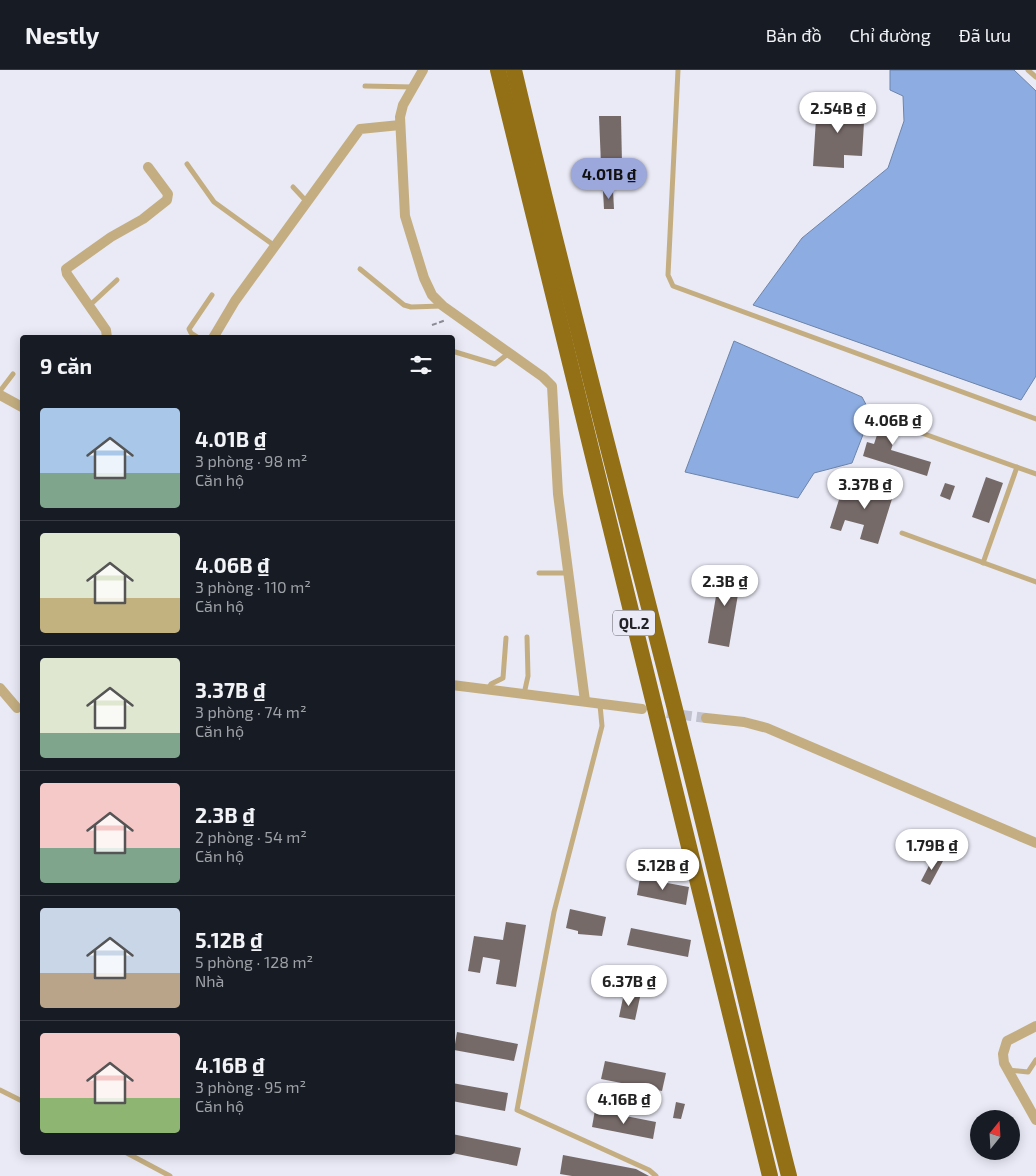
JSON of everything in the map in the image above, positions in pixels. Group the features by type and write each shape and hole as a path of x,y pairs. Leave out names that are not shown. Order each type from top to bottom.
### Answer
{"highway":[{"name":"QL.2","path":"498,70 770,1176"},
{"name":"QL.2","path":"514,70 554,242 700,810 789,1176"}],"street":[{"path":"423,70 400,111 405,216 424,278 432,295 443,306 543,377 552,386 558,494 585,702"},
{"path":"215,335 235,301 360,129 400,125"},
{"path":"107,335 106,330 67,274 66,269 111,237 143,219 167,200 168,194 148,167"},
{"path":"0,395 20,406"},
{"path":"455,685 642,710"},
{"path":"0,688 17,708"},
{"path":"706,718 744,722 767,728 1036,843"},
{"path":"1036,1026 1005,1043 1003,1058 1036,1120"}],"lane":[{"path":"678,70 668,275 673,286 1036,418"},
{"path":"1028,70 1036,77"},
{"path":"365,86 413,87"},
{"path":"187,164 214,202 275,246"},
{"path":"293,187 307,202"},
{"path":"360,269 404,305 411,307 443,306"},
{"path":"89,306 117,280"},
{"path":"196,335 189,329 212,295"},
{"path":"455,352 495,364 509,353"},
{"path":"0,391 13,374"},
{"path":"905,427 1036,474"},
{"path":"983,563 1017,467"},
{"path":"902,533 1036,582"},
{"path":"539,572 569,573"},
{"path":"524,694 528,676 527,637"},
{"path":"488,689 491,684 502,678 506,638"},
{"path":"600,705 602,726 554,912 517,1110 649,1170 656,1176"},
{"path":"1008,1070 1028,1072 1036,1060"},
{"path":"0,1090 20,1100"},
{"path":"131,1155 170,1176"}],"water":[{"path":"890,70 1014,70 1036,91 1036,376 1021,400 753,305 802,238 888,168 904,121 903,96 890,90"},
{"path":"734,341 862,397 871,414 852,463 814,473 798,498 685,472"}],"building":[{"path":"817,103 865,106 862,156 844,155 844,168 813,166"},
{"path":"599,116 621,116 622,164 601,165"},
{"path":"613,190 614,209 604,209 603,191"},
{"path":"886,408 903,413 891,450 931,462 927,476 863,456 867,442 874,444"},
{"path":"986,477 1003,483 989,523 972,517"},
{"path":"878,481 896,486 878,544 860,539 864,525 845,520 841,531 830,528 844,484 874,495"},
{"path":"945,483 955,486 950,500 940,496"},
{"path":"721,567 742,571 729,647 708,643"},
{"path":"934,856 943,861 930,885 921,881"},
{"path":"640,878 689,887 686,905 637,895"},
{"path":"570,909 606,917 602,936 578,934 578,931 566,928"},
{"path":"506,922 526,925 516,987 496,984 500,960 483,957 480,973 468,971 474,936 503,940"},
{"path":"631,928 691,940 688,957 627,945"},
{"path":"624,993 640,997 635,1020 619,1017"},
{"path":"457,1032 518,1044 514,1061 455,1050"},
{"path":"605,1061 666,1073 662,1091 601,1079"},
{"path":"455,1084 508,1093 505,1111 455,1102"},
{"path":"676,1102 685,1104 681,1119 673,1118"},
{"path":"595,1110 656,1122 653,1139 592,1127"},
{"path":"455,1135 521,1148 517,1166 455,1154"},
{"path":"563,1155 636,1169 649,1176 572,1176 560,1174"}],"tunnel":[{"path":"652,711 706,718"}]}
